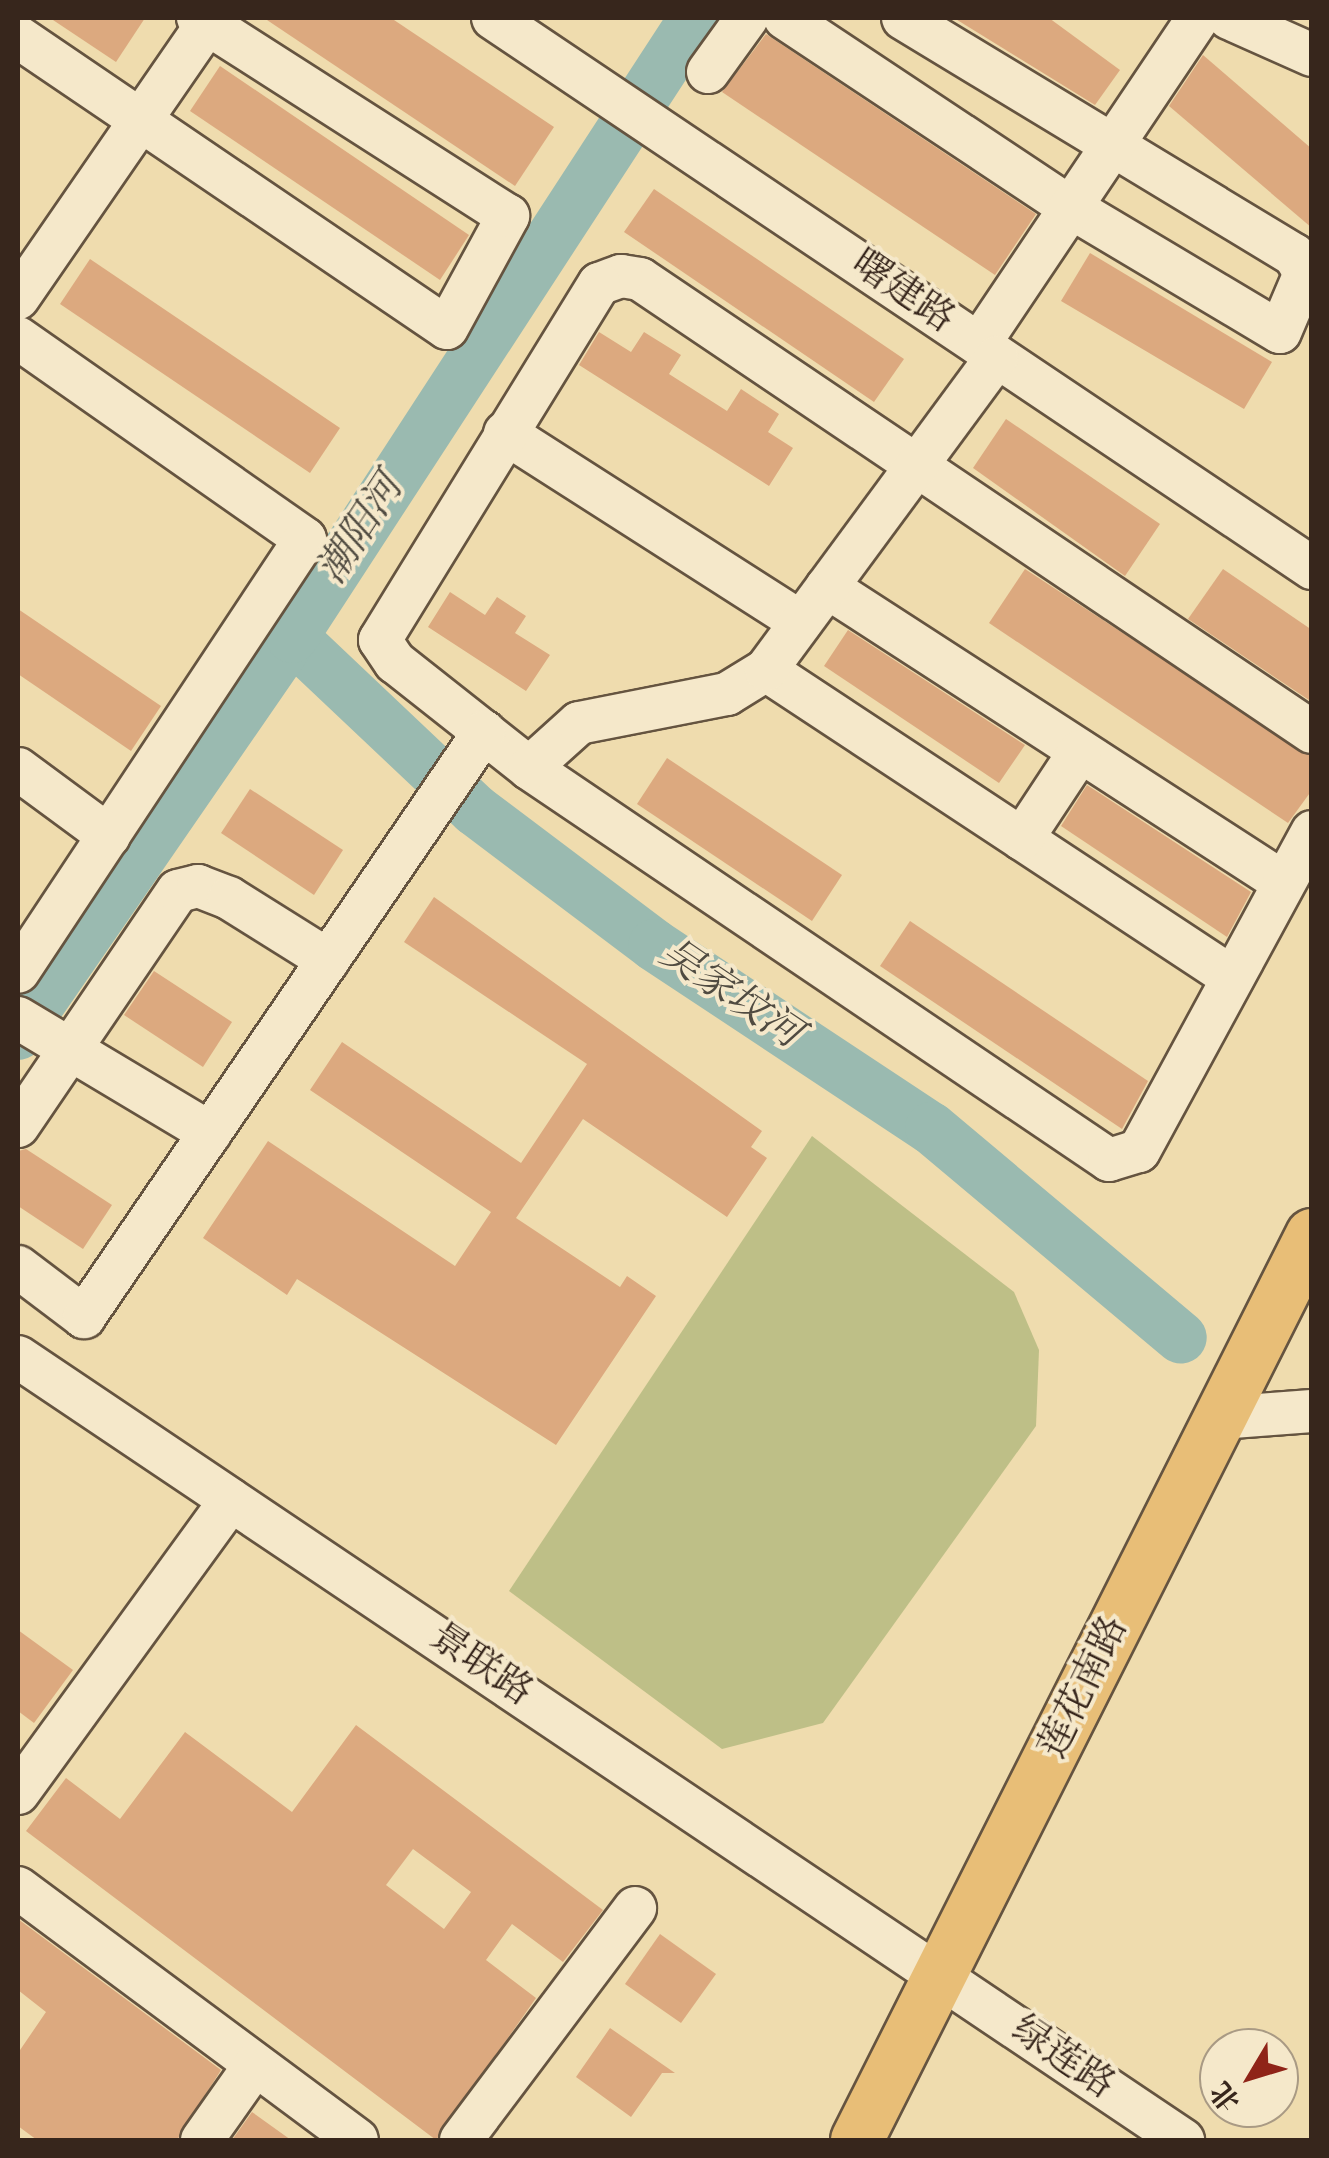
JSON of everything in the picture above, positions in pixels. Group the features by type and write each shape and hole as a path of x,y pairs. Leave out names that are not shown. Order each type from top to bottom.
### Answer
{"main road":[{"name":"莲花南路","path":"1264,1415 1312,1235"},
{"name":"莲花南路","path":"857,2140 954,1985 1264,1415 1312,1317"},
{"name":"莲花南路","path":"895,2140 954,1985"}],"street":[{"name":"曙建路","path":"493,18 1312,568"},
{"path":"708,72 747,18"},
{"path":"785,18 1070,208 1280,332 1304,273 1294,256 903,18"},
{"path":"529,768 579,724 727,694 766,670 916,466 1070,208 1198,18"},
{"path":"1228,18 1312,55"},
{"path":"18,37 141,120 447,328 508,216 206,20 141,120 18,298"},
{"path":"1312,732 640,279 621,276 599,284 380,640 472,750 529,768 1109,1160 1139,1150 1312,832"},
{"path":"18,338 305,539 18,972"},
{"path":"506,433 801,622"},
{"path":"827,586 1284,884"},
{"path":"766,670 1232,978"},
{"path":"18,1267 84,1316 472,750"},
{"path":"1022,839 1080,751"},
{"path":"18,769 109,836"},
{"path":"18,1126 64,1046 178,891 198,886 230,898 328,960"},
{"path":"18,1018 210,1133"},
{"name":"景联路","path":"18,1357 954,1985"},
{"path":"18,1793 231,1500"},
{"path":"18,1888 356,2140"},
{"path":"461,2140 635,1908"},
{"name":"绿莲路","path":"954,1985 1182,2140"},
{"path":"202,2140 254,2064"}],"green space":[{"path":"812,1136 1014,1292 1039,1350 1036,1426 823,1723 722,1749 509,1591"}],"building":[{"path":"50,18 145,18 116,62"},
{"path":"264,18 391,18 554,127 515,186"},
{"path":"954,18 1049,18 1120,70 1095,105"},
{"path":"766,34 1036,214 995,275 722,92"},
{"path":"1203,55 1312,149 1312,228 1169,106"},
{"path":"220,66 469,235 440,280 190,111"},
{"path":"654,189 904,359 874,402 624,232"},
{"path":"1090,253 1272,362 1244,409 1061,301"},
{"path":"90,259 340,428 310,473 60,304"},
{"path":"599,332 631,352 644,332 681,355 669,374 727,411 741,389 779,414 768,432 793,448 769,486 579,365"},
{"path":"1006,419 1160,524 1125,576 973,468"},
{"path":"1025,569 1312,757 1312,790 1288,823 989,623"},
{"path":"1223,569 1312,630 1312,702 1188,619"},
{"path":"450,592 485,615 497,597 526,616 515,633 550,655 526,691 428,627"},
{"path":"18,609 161,706 131,751 18,674"},
{"path":"848,630 1025,745 999,783 824,666"},
{"path":"667,758 842,875 812,921 637,804"},
{"path":"1087,785 1251,892 1227,937 1061,826"},
{"path":"250,789 343,850 314,895 221,833"},
{"path":"434,897 762,1131 751,1147 767,1158 727,1217 583,1119 516,1218 620,1287 627,1276 656,1296 556,1445 297,1279 287,1295 203,1238 268,1141 455,1266 491,1212 310,1090 342,1042 521,1163 587,1064 404,942"},
{"path":"910,921 1148,1081 1122,1129 880,966"},
{"path":"154,971 232,1022 203,1067 124,1015"},
{"path":"26,1149 112,1205 83,1249 18,1206 18,1151"},
{"path":"18,1630 73,1670 34,1723 18,1711"},
{"path":"356,1725 603,1910 563,1962 512,1924 486,1960 536,1998 436,2140 26,1831 66,1778 120,1819 185,1732 292,1812","holes":["413,1849 471,1892 444,1929 386,1885"]},
{"path":"18,1919 221,2070 177,2140 37,2140 18,2126 18,2053 46,2012 18,1990"},
{"path":"660,1934 716,1974 681,2023 625,1984"},
{"path":"610,2028 675,2073 662,2073 631,2117 576,2077"},
{"path":"252,2112 291,2140 232,2140"}],"waterway":[{"name":"潮阳河","path":"18,1034 292,637 695,18"},
{"name":"吴家坟河","path":"292,637 475,810 654,945 931,1128 1181,1338"}]}
